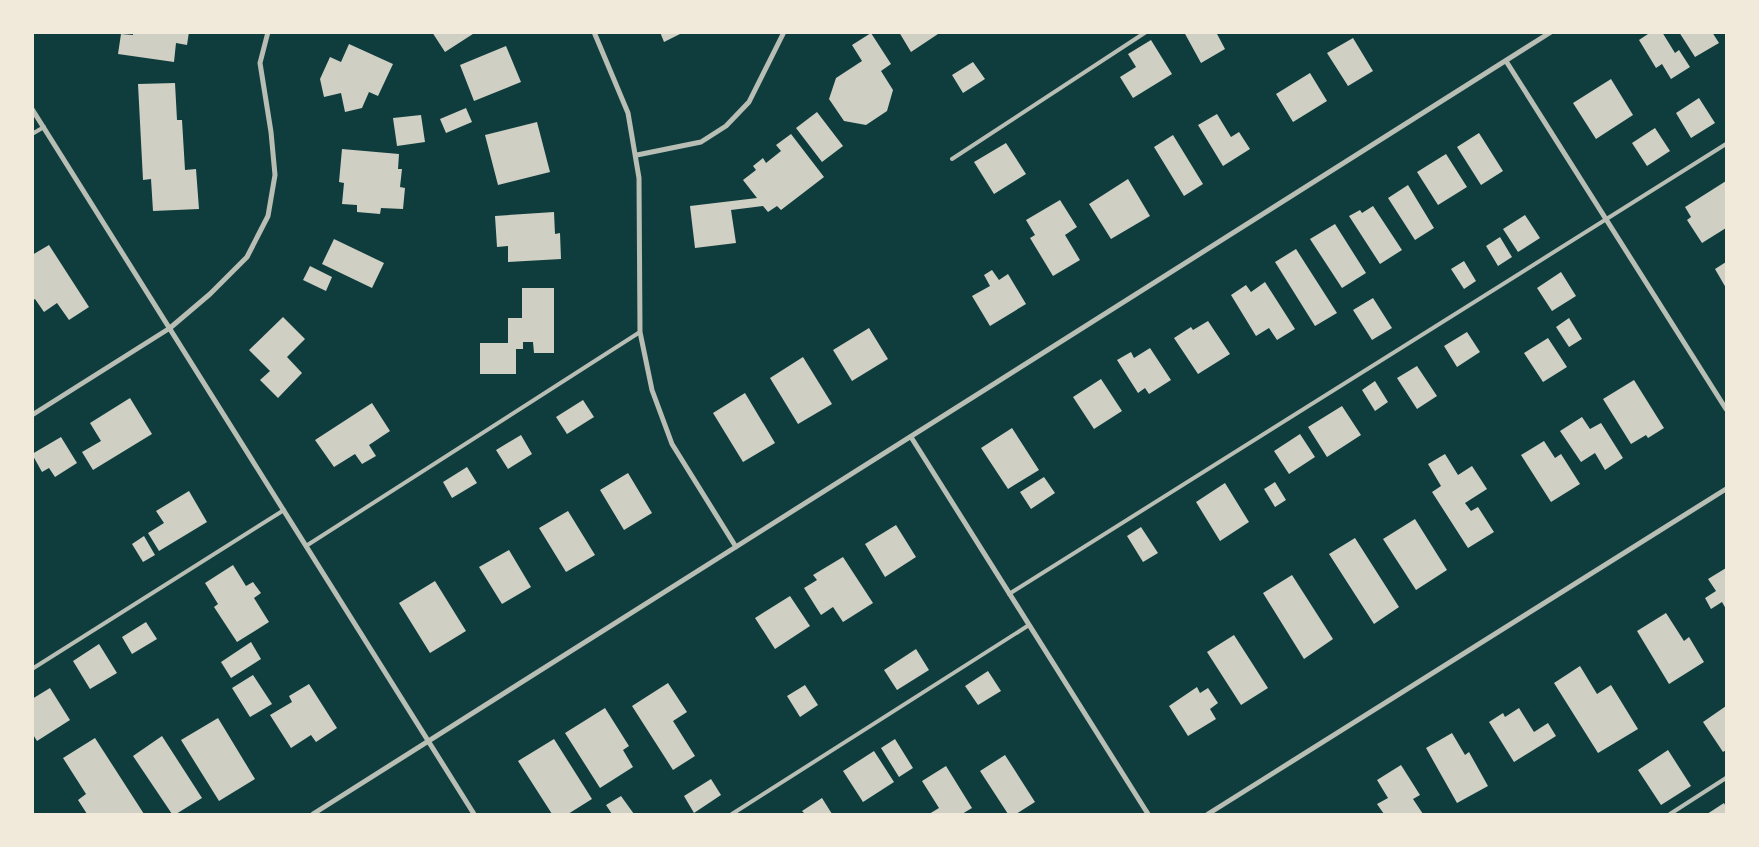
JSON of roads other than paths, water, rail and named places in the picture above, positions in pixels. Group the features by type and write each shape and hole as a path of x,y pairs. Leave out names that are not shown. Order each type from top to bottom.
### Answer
{"street":[{"path":"32,415 170,328 210,294 247,257 268,216 275,175 271,132 260,63 268,32"},
{"path":"594,32 628,113 636,155 639,178 640,332 652,390 672,444 736,547"},
{"path":"636,155 701,142 726,126 749,102 784,32"},
{"path":"313,814 1551,32"},
{"path":"1506,61 1726,409"},
{"path":"32,109 474,814"},
{"path":"911,437 1148,814"},
{"path":"1208,814 1726,489"}],"lane":[{"path":"952,159 1146,32"},
{"path":"32,134 44,127"},
{"path":"1009,594 1726,144"},
{"path":"306,546 640,332"},
{"path":"32,669 284,510"},
{"path":"732,814 1029,625"},
{"path":"1670,814 1726,778"}]}
